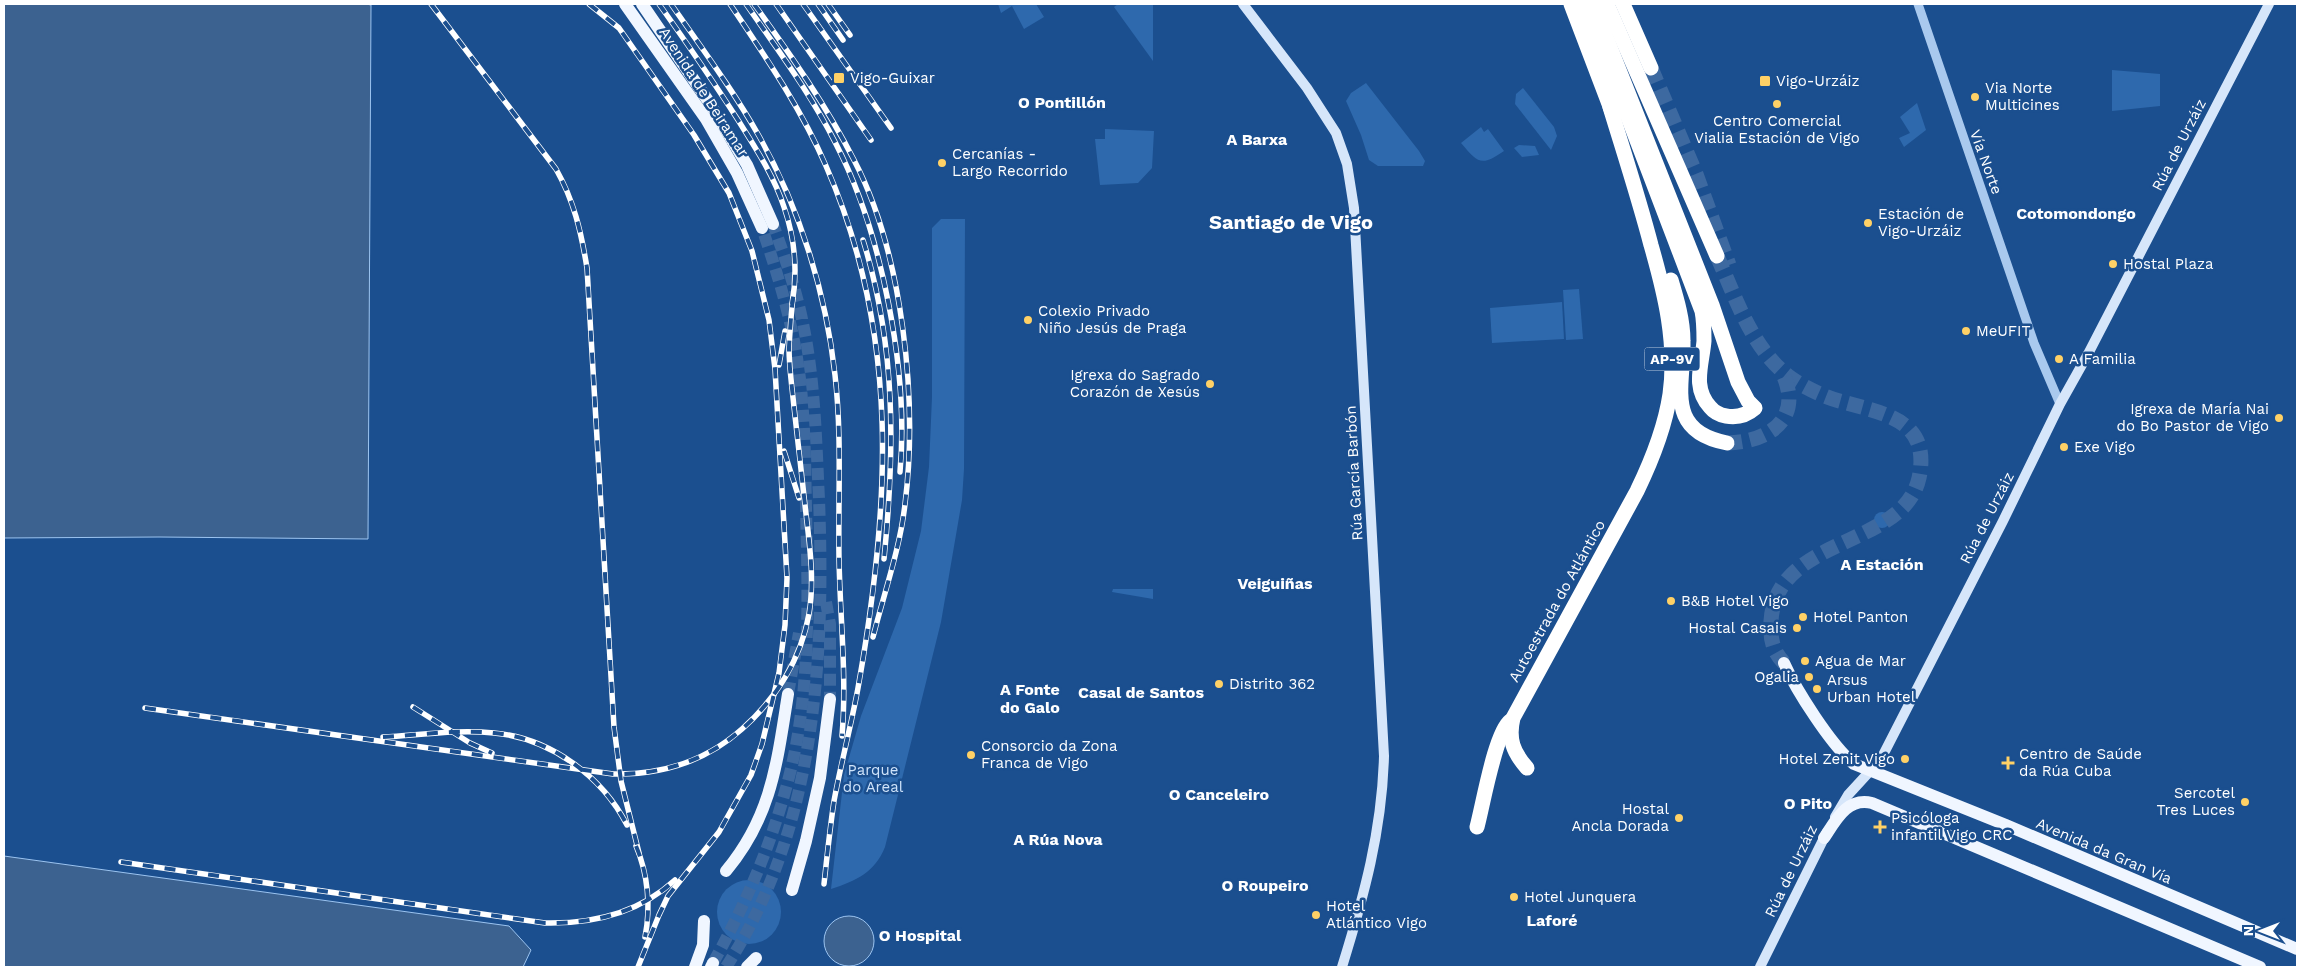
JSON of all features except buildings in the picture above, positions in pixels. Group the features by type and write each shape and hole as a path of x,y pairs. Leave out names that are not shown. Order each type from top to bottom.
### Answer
{"highway":[{"path":"1571,4 1632,160 1678,302 1684,340 1679,396 1683,411 1699,434 1712,440 1727,443"},
{"path":"1585,4 1702,311 1704,325 1698,377 1700,390 1713,410 1722,416 1742,415 1755,408 1748,401 1738,382 1712,305 1593,4"},
{"path":"1607,4 1718,256"},
{"path":"1623,4 1651,68"},
{"name":"Autoestrada do Atlántico","path":"1477,827 1496,747 1502,730 1514,715 1629,507 1653,457 1670,395 1672,353 1667,302 1641,207 1610,107"},
{"path":"1514,715 1510,736 1512,748 1527,768"}],"main road":[{"name":"Avenida de Beiramar","path":"626,4 706,119 767,226 748,165 709,102 642,4"},
{"name":"Rúa García Barbón","path":"1243,4 1307,88 1336,133 1348,164 1354,208 1384,756 1376,845 1363,898 1342,967"},
{"name":"Rúa de Urzáiz","path":"1760,967 1824,838 1848,795 1881,759 2060,404 2088,354 2269,4"},
{"name":"Avenida da Gran Vía","path":"1784,663 1798,690 1843,754 1854,764 2006,825 2020,833 2297,949"},
{"path":"726,870 752,836 766,802 778,761 788,694"},
{"path":"792,890 806,841 820,778 830,699"},
{"path":"1824,838 1846,808 1860,802 1872,803 2260,967"},
{"path":"695,967 703,945 704,921"}],"street":[{"name":"Vía Norte","path":"1918,4 2034,343 2060,404"}],"green space":[{"path":"998,4 1036,4 1044,17 1024,29 1012,6 1001,13"},
{"path":"1118,4 1153,4 1153,61 1114,7"},
{"path":"2112,70 2160,74 2160,106 2112,111"},
{"path":"1366,83 1419,151 1425,161 1423,166 1378,166 1369,160 1361,135 1346,101 1351,93"},
{"path":"1523,88 1554,127 1557,136 1551,150 1515,104 1516,94"},
{"path":"1917,103 1926,130 1904,147 1899,138 1910,133 1900,117"},
{"path":"1481,127 1484,132 1488,129 1504,151 1485,161 1476,159 1461,143"},
{"path":"1105,129 1154,131 1152,168 1138,183 1100,185 1095,139 1105,139"},
{"path":"1519,145 1535,146 1539,155 1522,157 1514,148"},
{"name":"Parque do Areal","path":"941,219 965,219 964,469 962,500 941,622 885,847 876,863 864,874 849,883 831,889 844,775 861,716 902,608 921,531 929,467 932,397 932,228"},
{"path":"1579,289 1583,339 1566,340 1563,290"},
{"path":"1562,302 1564,339 1492,343 1490,308"},
{"path":"1882,512 1888,514 1890,520 1888,526 1882,528 1876,526 1874,520 1876,514"},
{"path":"1113,589 1153,589 1153,599 1112,592"},
{"path":"743,880 755,880 772,889 779,900 781,912 779,924 772,935 755,944 743,944 731,939 722,930 717,918 717,906 722,894 731,885"}],"shaded area":[{"path":"4,4 371,5 368,539 4,538"},
{"path":"4,856 509,926 531,950 523,967 4,967"},
{"path":"844,916 854,916 867,923 874,936 874,946 867,959 854,966 844,966 835,962 828,955 824,946 824,936 828,927 835,920"}],"tunnel":[{"path":"1651,68 1696,174 1729,265"},
{"path":"726,967 756,914 779,858 797,800 808,741 816,681 820,620 819,499 810,364 799,307 773,224"},
{"path":"713,963 748,894 776,823 797,741 805,675 807,574 802,400 792,329 762,228"},
{"path":"1717,256 1746,322 1755,338 1777,366 1791,378 1816,392 1889,416 1901,423 1911,432 1918,443 1921,459 1919,478 1908,501 1890,518 1816,557 1794,572 1778,593 1771,621 1771,633 1774,648 1784,663"},
{"path":"1727,443 1743,442 1757,438 1770,432 1780,424 1786,413 1789,401 1787,387 1781,370"},
{"path":"826,602 830,624 830,699"},
{"path":"788,694 799,633"}],"railway":[{"path":"431,4 556,169 568,193 582,241 587,268 614,727 621,781 639,853"},
{"path":"589,4 619,28 694,135 729,193 752,251 769,320 775,369 787,578 785,625 779,673 762,744 751,775 719,832 668,896 638,967"},
{"path":"659,4 738,120 764,162 780,195 793,243 795,279 792,304"},
{"path":"671,4 738,102 774,164 799,222 818,283 831,344 837,398 839,558 844,692 842,736"},
{"path":"730,4 794,103 826,166 850,230 867,295 878,359 882,424 882,489 877,555 858,688 834,801 824,884"},
{"path":"746,4 816,107 836,144 867,219 889,304 896,348 902,433 900,472"},
{"path":"754,4 820,100 854,160 871,198 895,283 903,328 907,374 909,463 903,521 873,637"},
{"path":"776,4 871,140"},
{"path":"803,4 891,128"},
{"path":"818,4 843,40"},
{"path":"828,4 850,35"},
{"path":"863,240 882,319 890,398 890,478 884,559"},
{"path":"145,708 613,774 631,774 665,769 698,758 713,750 742,729 766,705 776,691 800,647 809,614 811,560 789,347 793,298"},
{"path":"779,365 785,331"},
{"path":"784,451 799,498"},
{"path":"413,707 470,743 492,753"},
{"path":"383,737 480,732 515,736 535,743 554,751 572,762 589,776 604,791 627,825"},
{"path":"636,846 646,879 648,914 645,937"},
{"path":"121,862 545,923 598,919 614,914 646,901 675,880"}],"place":[{"name":"Vigo-Guixar","path":"839,78"},
{"name":"Vigo-Urzáiz","path":"1765,81"},
{"name":"Via Norte Multicines","path":"1975,97"},
{"name":"Centro Comercial Vialia Estación de Vigo","path":"1777,104"},
{"name":"Cercanías - Largo Recorrido","path":"942,163"},
{"name":"Estación de Vigo-Urzáiz","path":"1868,223"},
{"name":"Hostal Plaza","path":"2113,264"},
{"name":"Colexio Privado Niño Jesús de Praga","path":"1028,320"},
{"name":"MeUFIT","path":"1966,331"},
{"name":"A Familia","path":"2059,359"},
{"name":"Igrexa do Sagrado Corazón de Xesús","path":"1210,384"},
{"name":"Igrexa de María Nai do Bo Pastor de Vigo","path":"2279,418"},
{"name":"Exe Vigo","path":"2064,447"},
{"name":"B&B Hotel Vigo","path":"1671,601"},
{"name":"Hotel Panton","path":"1803,617"},
{"name":"Hostal Casais","path":"1797,628"},
{"name":"Agua de Mar","path":"1805,661"},
{"name":"Ogalia","path":"1809,677"},
{"name":"Distrito 362","path":"1219,684"},
{"name":"Arsus Urban Hotel","path":"1817,689"},
{"name":"Consorcio da Zona Franca de Vigo","path":"971,755"},
{"name":"Hotel Zenit Vigo","path":"1905,759"},
{"name":"Centro de Saúde da Rúa Cuba","path":"2008,763"},
{"name":"Sercotel Tres Luces","path":"2245,802"},
{"name":"Hostal Ancla Dorada","path":"1679,818"},
{"name":"Psicóloga infantil Vigo CRC","path":"1880,827"},
{"name":"Hotel Junquera","path":"1514,897"},
{"name":"Hotel Atlántico Vigo","path":"1316,915"}],"district":[{"name":"O Pontillón","path":"1062,102"},
{"name":"A Barxa","path":"1257,139"},
{"name":"Cotomondongo","path":"2076,213"},
{"name":"Santiago de Vigo","path":"1291,222"},
{"name":"A Estación","path":"1882,564"},
{"name":"Veiguiñas","path":"1275,583"},
{"name":"Casal de Santos","path":"1141,692"},
{"name":"A Fonte do Galo","path":"1030,698"},
{"name":"O Canceleiro","path":"1219,794"},
{"name":"O Pito","path":"1808,803"},
{"name":"A Rúa Nova","path":"1058,839"},
{"name":"O Roupeiro","path":"1265,885"},
{"name":"Laforé","path":"1552,920"},
{"name":"O Hospital","path":"920,935"}]}
